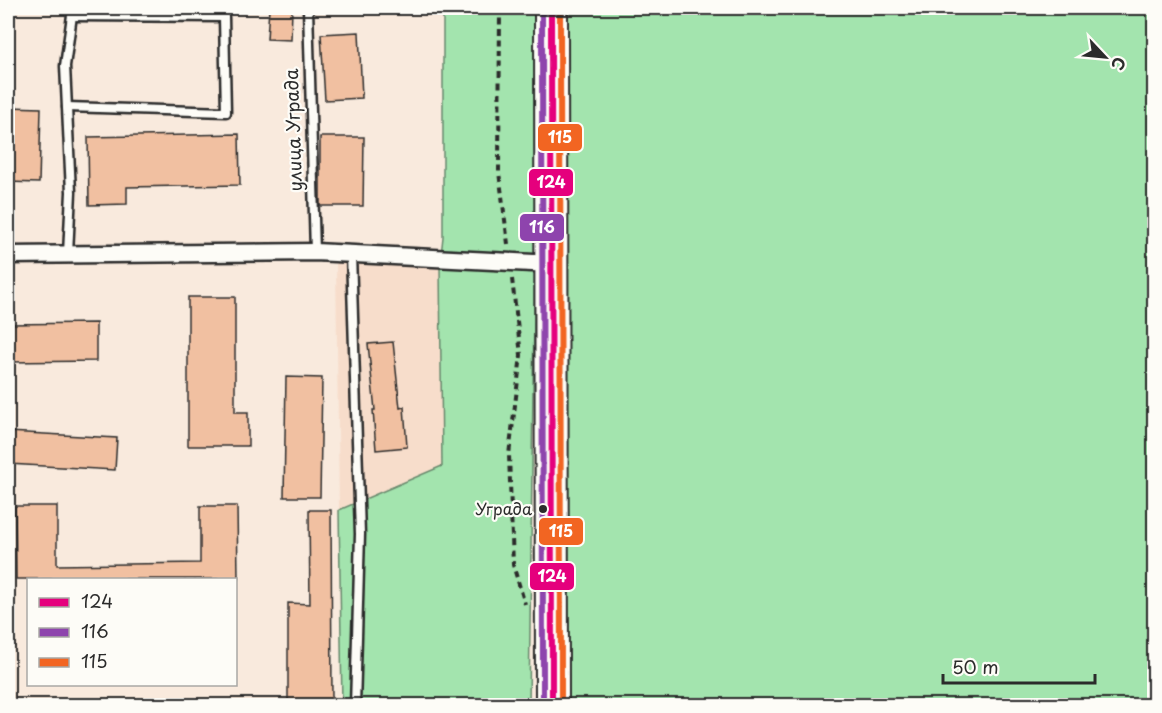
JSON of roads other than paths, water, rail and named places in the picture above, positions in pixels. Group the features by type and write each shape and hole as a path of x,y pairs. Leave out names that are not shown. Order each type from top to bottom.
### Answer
{"highway":[{"path":"551,8 552,705"}],"street":[{"path":"8,255 315,252 553,264"}],"lane":[{"name":"улица Уграда","path":"308,8 315,252"},
{"path":"67,107 226,112 224,17 72,12 65,66 71,192 68,254"},
{"path":"351,254 360,534 356,705"}],"place":[{"name":"Уграда","path":"543,509"}]}
